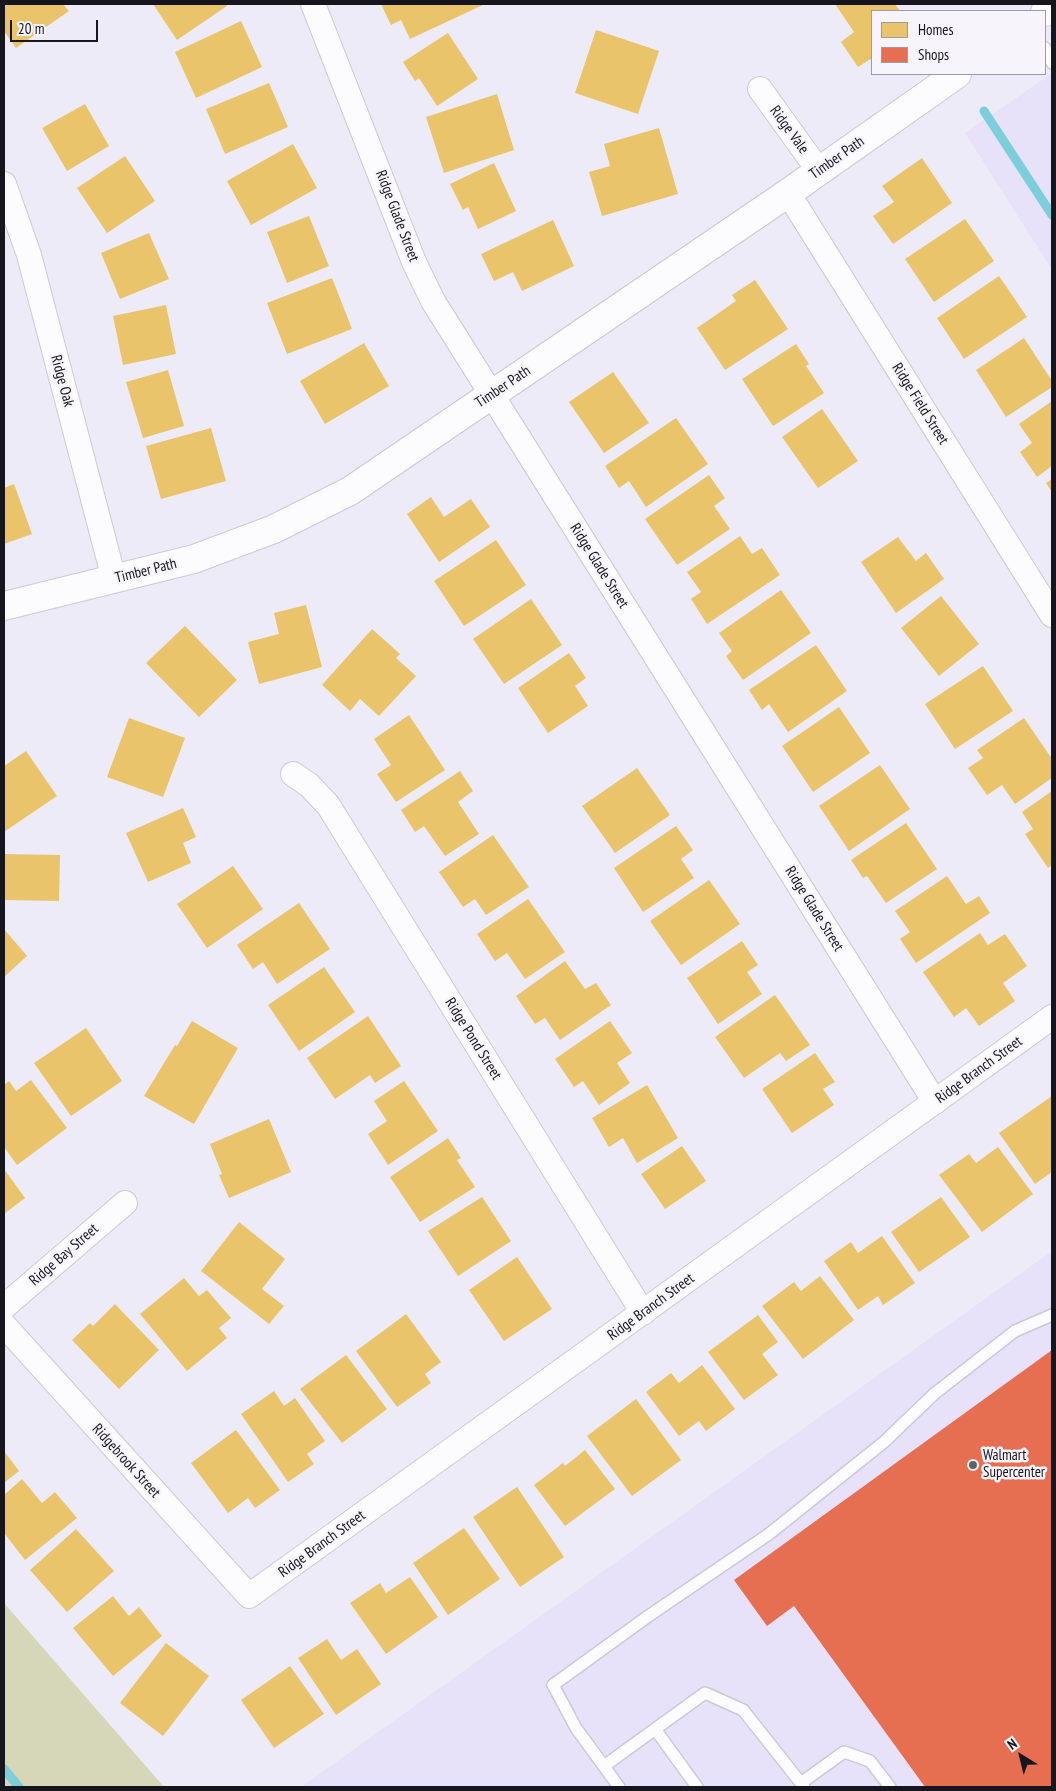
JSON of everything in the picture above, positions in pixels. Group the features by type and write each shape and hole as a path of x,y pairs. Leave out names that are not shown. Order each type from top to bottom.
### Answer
{"street":[{"name":"Ridge Glade Street","path":"313,4 414,262 433,301 935,1102"},
{"name":"Timber Path","path":"4,606 194,559 274,529 350,490 819,171 956,75"},
{"name":"Ridge Vale","path":"760,89 819,171"},
{"name":"Ridge Oak","path":"4,184 29,255 114,579"},
{"name":"Ridge Field Street","path":"788,192 1052,615"},
{"name":"Ridge Pond Street","path":"293,774 309,785 328,805 643,1313"},
{"name":"Ridge Branch Street","path":"249,1596 1052,1017"},
{"name":"Ridge Bay Street","path":"4,1307 125,1203"},
{"name":"Ridgebrook Street","path":"4,1325 249,1596"}],"lane":[{"path":"1046,50 1052,63"},
{"path":"619,1787 576,1728 553,1685 647,1617 769,1534 884,1442 934,1394 1015,1331 1052,1315"},
{"path":"604,1766 705,1693 742,1710 802,1785 844,1752 870,1760 890,1787"},
{"path":"655,1729 697,1787"}],"shaded area":[{"path":"1052,73 1052,270 965,133"},
{"path":"1052,1251 1052,1787 301,1787"}],"green space":[{"path":"4,1603 164,1787 4,1787"}],"building: Homes":[{"path":"4,4 63,4 69,11 16,48 4,31"},
{"path":"153,4 226,4 227,6 177,40"},
{"path":"381,4 485,4 410,39 401,20 391,25"},
{"path":"835,4 895,4 899,10 871,10 871,59 858,67 841,42 854,32"},
{"path":"241,21 262,67 196,98 175,52"},
{"path":"596,30 659,51 638,114 575,93"},
{"path":"448,33 478,79 437,106 419,78 415,81 403,62"},
{"path":"269,83 288,127 225,154 206,109"},
{"path":"497,94 514,150 444,173 426,117"},
{"path":"85,104 109,146 67,171 42,128"},
{"path":"659,128 678,194 602,216 589,172 610,166 604,144"},
{"path":"293,144 317,188 251,225 227,181"},
{"path":"125,156 155,201 107,233 77,188"},
{"path":"922,158 952,203 893,244 873,216 894,202 882,186"},
{"path":"494,163 516,211 478,229 468,207 463,210 450,184"},
{"path":"309,216 329,266 287,283 267,232"},
{"path":"965,219 994,261 934,302 905,259"},
{"path":"553,220 574,266 522,291 513,272 494,281 481,254"},
{"path":"149,233 169,279 120,299 101,253"},
{"path":"999,276 1027,317 964,359 937,318"},
{"path":"332,278 352,329 287,354 267,303"},
{"path":"755,280 788,329 725,370 697,328 736,301 732,295"},
{"path":"166,305 176,354 123,365 113,316"},
{"path":"1024,338 1052,381 1052,387 1006,417 976,370"},
{"path":"364,343 389,386 325,424 300,381"},
{"path":"796,344 809,364 806,366 824,393 773,426 742,379"},
{"path":"168,370 184,426 143,438 126,382"},
{"path":"613,372 649,423 604,453 569,402"},
{"path":"1052,401 1052,466 1037,477 1020,452 1032,443 1019,424"},
{"path":"822,409 858,461 818,488 782,437"},
{"path":"676,418 708,464 646,507 629,481 619,488 605,466"},
{"path":"211,428 226,481 161,499 146,446"},
{"path":"709,475 725,498 714,506 730,529 677,565 645,519"},
{"path":"1052,479 1052,492 1046,483"},
{"path":"14,484 32,534 4,544 4,488"},
{"path":"431,497 444,517 471,499 490,527 439,562 407,514"},
{"path":"740,536 752,554 762,548 780,575 707,624 691,599 701,592 687,572"},
{"path":"898,537 916,561 926,553 944,579 896,613 861,562"},
{"path":"496,540 526,585 464,626 434,581"},
{"path":"781,590 811,633 743,680 726,656 732,651 719,633"},
{"path":"941,596 979,644 939,676 901,628"},
{"path":"531,599 562,645 504,684 473,639"},
{"path":"306,605 322,667 259,684 248,642 279,634 274,613"},
{"path":"185,626 237,680 199,717 146,663"},
{"path":"372,629 400,654 396,658 416,676 379,716 360,699 350,711 322,685"},
{"path":"816,645 847,691 788,732 769,704 762,710 749,690"},
{"path":"569,653 586,678 575,686 588,706 548,733 518,688"},
{"path":"983,666 1013,711 955,749 925,704"},
{"path":"839,707 870,753 813,792 782,746"},
{"path":"409,715 445,770 396,802 377,774 391,765 374,739"},
{"path":"129,718 185,738 163,797 107,777"},
{"path":"1024,718 1052,759 1052,778 1015,804 1002,785 987,795 968,768 983,758 977,750"},
{"path":"26,751 57,796 4,832 4,766"},
{"path":"880,765 910,809 849,851 819,806"},
{"path":"637,768 670,815 615,853 582,806"},
{"path":"460,771 473,791 458,802 479,834 445,856 424,826 415,832 401,810"},
{"path":"1052,791 1052,865 1048,868 1025,834 1033,829 1022,812"},
{"path":"183,808 196,837 183,843 191,863 148,882 126,833"},
{"path":"906,823 937,869 886,903 867,876 863,878 851,860"},
{"path":"676,826 693,850 681,859 694,878 643,912 614,868"},
{"path":"493,835 529,887 486,915 475,899 463,907 439,872"},
{"path":"4,854 60,855 59,901 4,900"},
{"path":"233,866 263,909 207,948 177,904"},
{"path":"947,876 966,904 979,896 990,913 916,963 900,939 910,932 895,911"},
{"path":"709,880 740,924 681,965 650,921"},
{"path":"528,899 565,952 525,979 507,953 495,961 477,934"},
{"path":"299,903 330,949 277,984 263,962 253,969 237,945"},
{"path":"4,929 27,956 4,977"},
{"path":"980,933 988,945 1005,934 1027,966 1003,983 1015,1001 979,1026 966,1008 954,1017 923,972"},
{"path":"742,941 758,965 747,972 762,994 718,1024 687,978"},
{"path":"565,961 585,989 596,983 611,1005 560,1040 545,1018 535,1024 516,996"},
{"path":"324,967 355,1012 299,1051 268,1005"},
{"path":"775,995 810,1045 786,1061 780,1053 744,1078 715,1037"},
{"path":"368,1016 401,1066 375,1083 370,1075 335,1099 307,1058"},
{"path":"192,1021 238,1048 194,1124 144,1096"},
{"path":"610,1021 632,1053 617,1063 630,1083 599,1105 583,1081 574,1087 555,1059"},
{"path":"86,1028 122,1081 71,1116 34,1063"},
{"path":"815,1053 835,1082 823,1089 834,1105 792,1133 762,1089"},
{"path":"31,1080 67,1128 17,1165 4,1147 4,1085 9,1081 16,1091"},
{"path":"404,1081 438,1131 388,1165 368,1134 387,1121 374,1101"},
{"path":"647,1085 678,1138 637,1163 623,1138 609,1147 592,1118"},
{"path":"1052,1096 1052,1172 1035,1184 999,1133"},
{"path":"269,1119 291,1172 229,1198 219,1175 222,1174 210,1144"},
{"path":"448,1138 461,1158 457,1160 475,1187 420,1222 390,1177"},
{"path":"682,1146 706,1181 665,1209 641,1174"},
{"path":"998,1147 1033,1194 982,1232 939,1175 969,1154 976,1163"},
{"path":"4,1169 25,1198 4,1214"},
{"path":"482,1197 511,1241 458,1276 428,1231"},
{"path":"941,1197 970,1237 919,1272 891,1232"},
{"path":"239,1222 285,1259 262,1289 284,1306 269,1324 201,1271"},
{"path":"882,1236 915,1283 883,1305 878,1296 858,1310 824,1261 851,1242 858,1253"},
{"path":"517,1257 552,1309 504,1341 469,1290"},
{"path":"820,1276 854,1320 803,1359 762,1306 794,1282 801,1291"},
{"path":"184,1278 199,1296 207,1290 231,1318 219,1328 227,1338 187,1371 140,1314"},
{"path":"115,1304 159,1350 119,1389 72,1340 90,1323 93,1326"},
{"path":"406,1314 441,1362 425,1374 431,1383 397,1407 356,1351"},
{"path":"758,1315 778,1342 762,1354 778,1375 744,1400 708,1352"},
{"path":"346,1355 387,1409 342,1443 300,1389"},
{"path":"702,1365 735,1409 706,1431 699,1421 679,1436 646,1392 671,1373 679,1383"},
{"path":"274,1391 284,1406 295,1398 325,1441 307,1454 314,1464 288,1482 241,1414"},
{"path":"636,1399 681,1460 632,1496 587,1436"},
{"path":"236,1430 280,1490 255,1508 248,1498 228,1513 191,1463"},
{"path":"585,1450 615,1489 565,1526 534,1485 563,1463 565,1466"},
{"path":"4,1451 19,1471 4,1483"},
{"path":"22,1479 42,1503 55,1492 77,1518 25,1560 4,1533 4,1495"},
{"path":"517,1487 564,1557 520,1587 473,1517"},
{"path":"464,1528 500,1579 448,1615 413,1563"},
{"path":"76,1529 114,1571 67,1612 30,1570"},
{"path":"410,1577 438,1617 386,1654 350,1603 380,1583 386,1593"},
{"path":"113,1596 129,1616 139,1607 162,1636 113,1676 73,1628"},
{"path":"327,1639 341,1660 357,1649 381,1684 336,1715 298,1658"},
{"path":"166,1643 209,1676 163,1736 120,1703"},
{"path":"290,1666 324,1714 274,1748 241,1700"}],"building: Shops":[{"name":"Walmart Supercenter","path":"1052,1350 1052,1787 925,1787 794,1606 767,1626 734,1580"}],"waterway":[{"path":"984,111 1052,215"},
{"path":"4,1769 19,1787"}],"place":[{"name":"Walmart Supercenter","path":"973,1465"}]}
